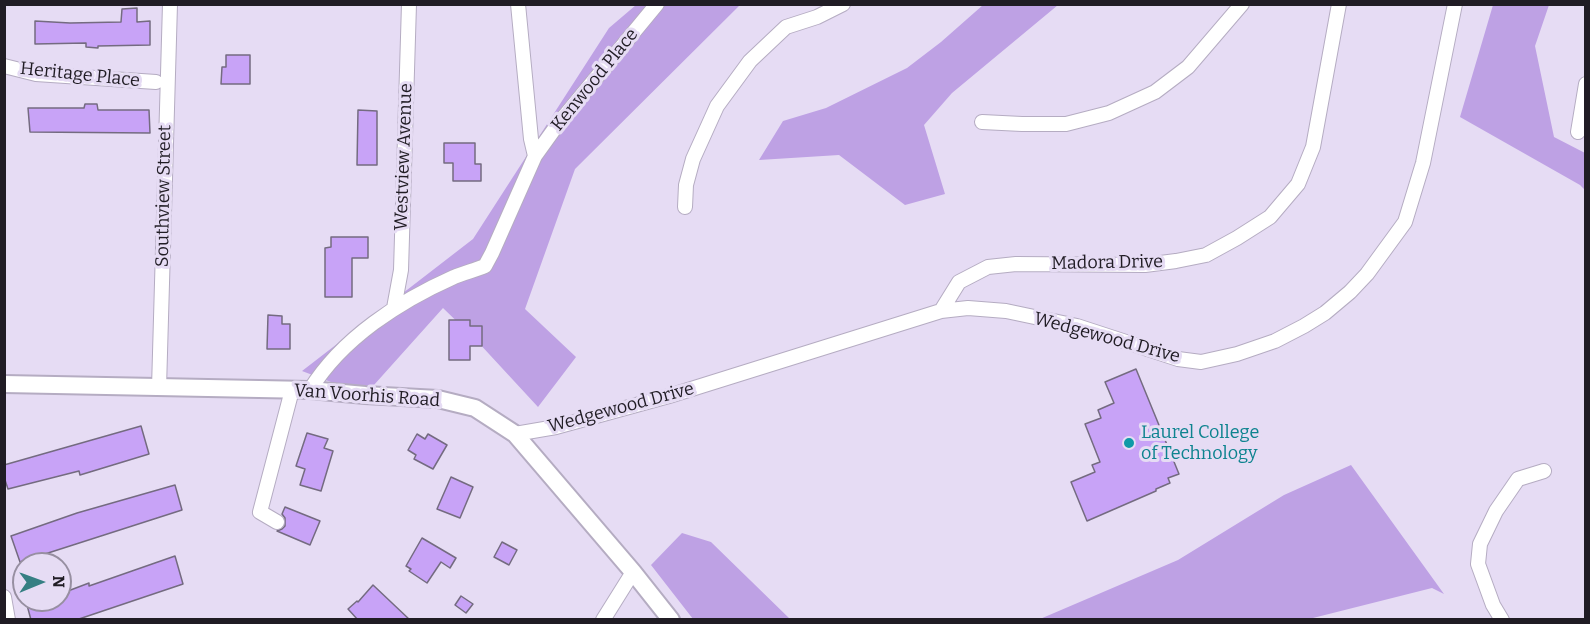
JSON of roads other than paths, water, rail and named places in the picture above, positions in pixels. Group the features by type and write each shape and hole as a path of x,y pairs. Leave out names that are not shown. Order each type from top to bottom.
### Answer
{"street":[{"name":"Southview Street","path":"159,388 170,4"},
{"name":"Westview Avenue","path":"394,308 401,270 409,4"},
{"path":"518,4 531,139 535,156"},
{"name":"Kenwood Place","path":"310,390 330,362 394,308 457,276 485,266 535,156 558,124 657,4"},
{"path":"685,207 686,185 693,159 717,106 750,61 786,27 817,17 843,4"},
{"path":"982,122 1066,124 1109,113 1155,92 1188,67 1242,4"},
{"name":"Madora Drive","path":"941,311 959,282 988,267 1016,264 1145,266 1176,261 1206,255 1270,217 1298,184 1312,147 1339,4"},
{"name":"Wedgewood Drive","path":"515,434 556,427 669,396 941,311 968,308 1006,311 1077,326 1178,359 1201,362 1237,354 1275,341 1325,313 1360,282 1405,222 1423,164 1455,4"},
{"name":"Heritage Place","path":"4,66 36,74 156,82"},
{"path":"1578,132 1586,84"},
{"name":"Van Voorhis Road","path":"4,384 310,390 438,399 475,408 515,434 671,620"},
{"path":"277,522 260,512 292,390"},
{"path":"1502,620 1493,605 1478,564 1480,544 1496,511 1518,479 1544,471"},
{"path":"603,620 633,572"},
{"path":"4,597 8,620"}],"place":[{"name":"Laurel College of Technology","path":"1129,443"}]}
